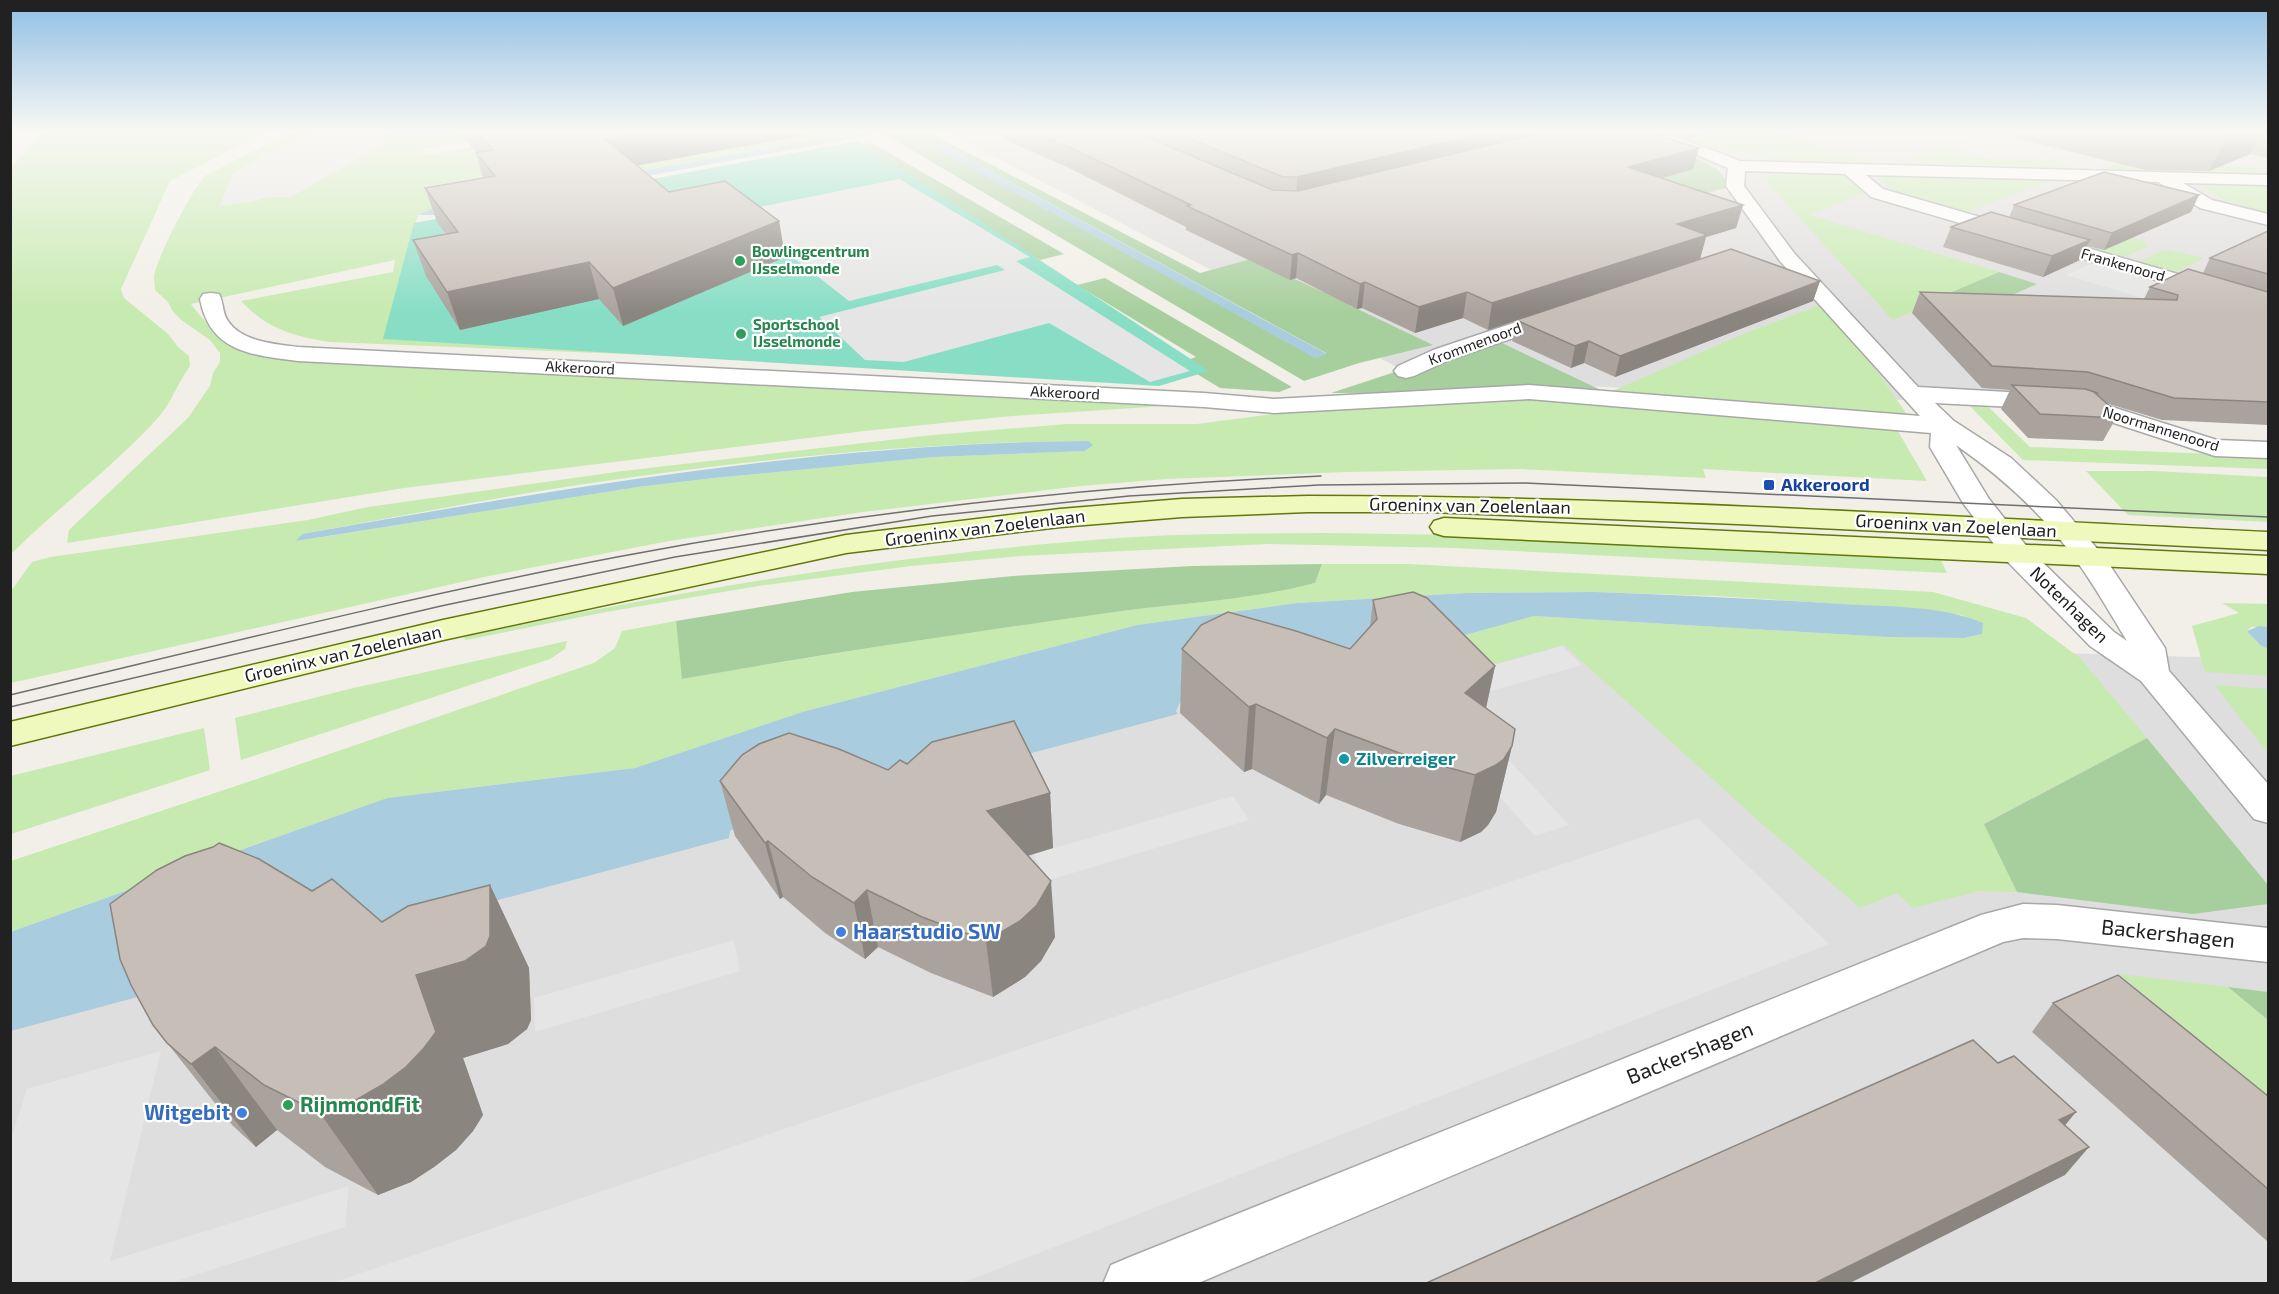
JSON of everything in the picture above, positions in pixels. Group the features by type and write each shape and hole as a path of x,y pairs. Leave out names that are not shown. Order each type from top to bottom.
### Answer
{"main road":[{"name":"Groeninx van Zoelenlaan","path":"10,734 443,630 846,544 1060,518 1182,508 1308,504 1540,507 2268,541"},
{"name":"Groeninx van Zoelenlaan","path":"677,580 833,559 1054,535 1177,527 1271,525 1541,530 2268,565"}],"street":[{"name":"Akkeroord","path":"1740,192 1787,257 1911,394 1945,426 2001,464 2046,506 2067,531"},
{"name":"Frankenoord","path":"1875,192 2268,307"},
{"path":"2187,192 2206,204 2268,219"},
{"path":"1764,257 1787,257"},
{"name":"Akkeroord","path":"211,299 216,321 226,333 257,346 298,354 1274,406 1529,392 1945,426"},
{"name":"Krommenoord","path":"1406,370 1441,355 1576,309"},
{"name":"Noormannenoord","path":"1911,394 2077,403 2215,448 2268,450"},
{"path":"1945,426 1943,447 1995,528"},
{"name":"Notenhagen","path":"1995,528 2017,554 2102,639 2153,673 2268,809"},
{"name":"Notenhagen","path":"2067,531 2090,558 2148,648 2153,673"},
{"name":"Backershagen","path":"1130,1284 1996,927 2023,921 2057,922 2268,945"}],"shaded area":[{"path":"225,192 299,192 291,197 268,197 219,206"},
{"path":"832,192 921,192 1030,257 1016,261 1190,371 1150,382 1049,323 904,362 865,360 819,317 1005,270 997,265 849,301 735,212"},
{"path":"1063,192 2268,192 2268,416 1420,379"},
{"path":"2102,259 2226,295 2192,313 2066,275"},
{"path":"1432,619 2026,652 2268,659 2268,1283 11,1284 11,963"},
{"path":"1562,646 1582,665 1459,700 1441,680"},
{"path":"1494,744 1569,825 1535,836 1462,754"},
{"path":"1233,796 1249,820 1046,881 1034,854"},
{"path":"1698,818 1829,944 962,1283 332,1283"},
{"path":"734,940 740,971 535,1032 534,998"},
{"path":"161,1051 110,1261 349,1186 345,1227 170,1283 11,1283 11,1139 27,1089"}],"green space":[{"path":"11,192 165,192 121,289 124,298 168,334 189,356 190,366 161,414 139,438 11,554"},
{"path":"193,192 521,192 434,208 418,215 414,227 843,363 330,342 293,334 271,325 241,301 393,272 395,260 191,304 214,329 244,348 1225,402 1012,416 864,431 404,488 67,543 69,530 188,418 210,386 213,373 220,362 220,353 210,340 180,319 168,302 155,290 154,276 157,267"},
{"path":"580,192 936,192 1209,371 1159,386 383,339 414,223"},
{"path":"926,192 957,192 1064,254 1040,260"},
{"path":"984,192 1019,192 1326,354 1030,192 1044,192 1200,273 1251,259 1323,292 1503,241 1527,250 1349,305 1433,345 1359,363 1304,381"},
{"path":"1629,192 1710,192 1537,245"},
{"path":"1776,192 1863,192 1809,215 1999,272 1893,320"},
{"path":"1896,192 2018,192 1962,213"},
{"path":"2211,192 2268,192 2268,214 2224,200"},
{"path":"2116,233 2143,241 2149,246 2124,257 2086,246"},
{"path":"2165,249 2205,258 2176,272 2139,262"},
{"path":"1999,272 2037,284 1983,308 1943,296"},
{"path":"1105,278 1292,387 1279,392 1220,388 1179,363 1196,357 1077,285"},
{"path":"1823,304 1865,354 1908,416 1608,393 1741,335"},
{"path":"1502,343 1605,392 1331,393 1404,369 1411,373"},
{"path":"1537,398 1896,428 1927,481 1703,469 1706,478 1519,469 1346,472 1166,479 1081,486 863,512 669,541 484,577 11,683 11,591 32,562 51,557 308,520 368,507 623,471 933,435 1067,424 1197,424 1281,413","holes":["1089,441 1092,445 1085,451 934,457 638,487 297,541 302,534 500,498 619,479 736,464 853,452 971,444"]},
{"path":"1963,399 1981,400 2030,447 2268,456 2268,469 2023,460"},
{"path":"2086,471 2154,471 2268,477 2268,522 2128,515"},
{"path":"1325,533 1529,536 1940,558 1947,573 1455,548 1267,544 1021,556 911,566 758,586 606,612 466,640 463,637 713,588 965,552 1159,536"},
{"path":"1322,564 1409,564 1933,592 2026,618 2080,658 2147,738 1984,823 2017,892 1979,891 1913,908 1897,893 1860,908 1761,823 1564,645 1488,666 1414,649 1534,616 1887,637 1964,638 1982,634 1962,615 1921,609 1715,596 1595,592 1466,593 1297,603 1137,625 802,712 635,768 387,798 11,933 11,861 594,663 615,648 622,631 676,621 683,679 1002,628 1264,594 1315,583"},
{"path":"1322,564 1315,583 1264,594 1002,628 682,679 676,621 852,592 1013,576 1192,566"},
{"path":"2222,603 2268,604 2268,627 2251,627 2247,631 2260,645 2268,649 2268,676 2205,672 2192,626 2239,613"},
{"path":"567,641 565,649 550,659 241,760 235,718 349,689"},
{"path":"2215,685 2268,689 2268,754"},
{"path":"204,728 210,770 11,834 11,776"},
{"path":"2147,738 2268,885 2268,904 2193,914 2017,892 1984,824"},
{"path":"2119,974 2228,987 2268,1020 2268,1096"},
{"path":"2228,987 2268,992 2268,1020"}],"water":[{"path":"521,192 558,192 434,215 418,215 434,208"},
{"path":"1014,192 1029,192 1327,354 1315,358"},
{"path":"1089,441 1093,445 1085,451 934,457 638,487 296,541 302,534 498,500 693,471 890,450"},
{"path":"1595,592 1914,608 1949,613 1983,623 1982,634 1964,638 1887,637 1534,616 1414,649 1183,696 1176,711 1178,714 860,799 735,828 730,831 729,838 11,1031 10,933 13,931 387,798 635,768 802,712 1137,625 1297,603 1466,593"},
{"path":"2259,626 2268,627 2268,649 2260,645 2247,631"}],"building":[{"path":"428,192 740,192 779,221 613,288 589,262 447,292 413,240 458,232"},
{"path":"1164,192 1705,192 1743,205 1677,224 1707,235 1492,303 1467,292 1419,307 1365,282 1360,284 1298,253 1292,255 1187,206 1191,205"},
{"path":"2048,192 2188,192 2199,195 2112,233 2014,205"},
{"path":"1991,212 2090,240 2052,256 1951,227"},
{"path":"2268,231 2268,274 2210,258"},
{"path":"1731,249 1820,281 1620,356 1589,341 1575,346 1516,320"},
{"path":"2188,269 2268,292 2268,402 2174,398 2088,372 1992,366 1920,292 2177,300 2178,295 2150,287"},
{"path":"2012,385 2085,389 2098,393 2095,393 2113,409 2106,409 2116,418 2040,414"},
{"path":"1413,592 1427,598 1495,666 1465,693 1515,729 1512,746 1504,759 1475,775 1410,757 1335,729 1327,738 1256,704 1249,707 1182,649 1201,625 1228,612 1350,649 1377,619 1373,600"},
{"path":"1014,721 1050,793 987,811 1051,881 1037,905 1020,921 986,941 922,917 867,890 854,903 812,877 768,841 765,843 720,781 742,755 759,744 789,733 839,749 888,770 900,760 907,764 932,742"},
{"path":"219,843 259,859 312,891 332,879 382,922 408,906 490,885 490,936 486,946 465,961 416,975 436,1032 406,1067 382,1085 356,1100 320,1113 264,1085 215,1047 191,1064 167,1043 153,1025 120,959 110,904 157,870"},
{"path":"2118,975 2268,1096 2268,1189 2053,1003"},
{"path":"1973,1040 1998,1063 2014,1056 2076,1112 2059,1120 2089,1147 1813,1284 1424,1284"}],"tram line":[{"path":"10,695 464,588 704,541 880,515 1056,494 1321,476"},
{"path":"10,707 441,606 675,557 932,516 1129,496 1319,485 1525,483 2268,517"}],"place":[{"name":"Bowlingcentrum IJsselmonde","path":"740,261"},
{"name":"Sportschool IJsselmonde","path":"741,334"},
{"name":"Akkeroord","path":"1769,485"},
{"name":"Zilverreiger","path":"1344,759"},
{"name":"Haarstudio SW","path":"841,932"},
{"name":"RijnmondFit","path":"288,1105"},
{"name":"Witgebit","path":"242,1113"}]}
